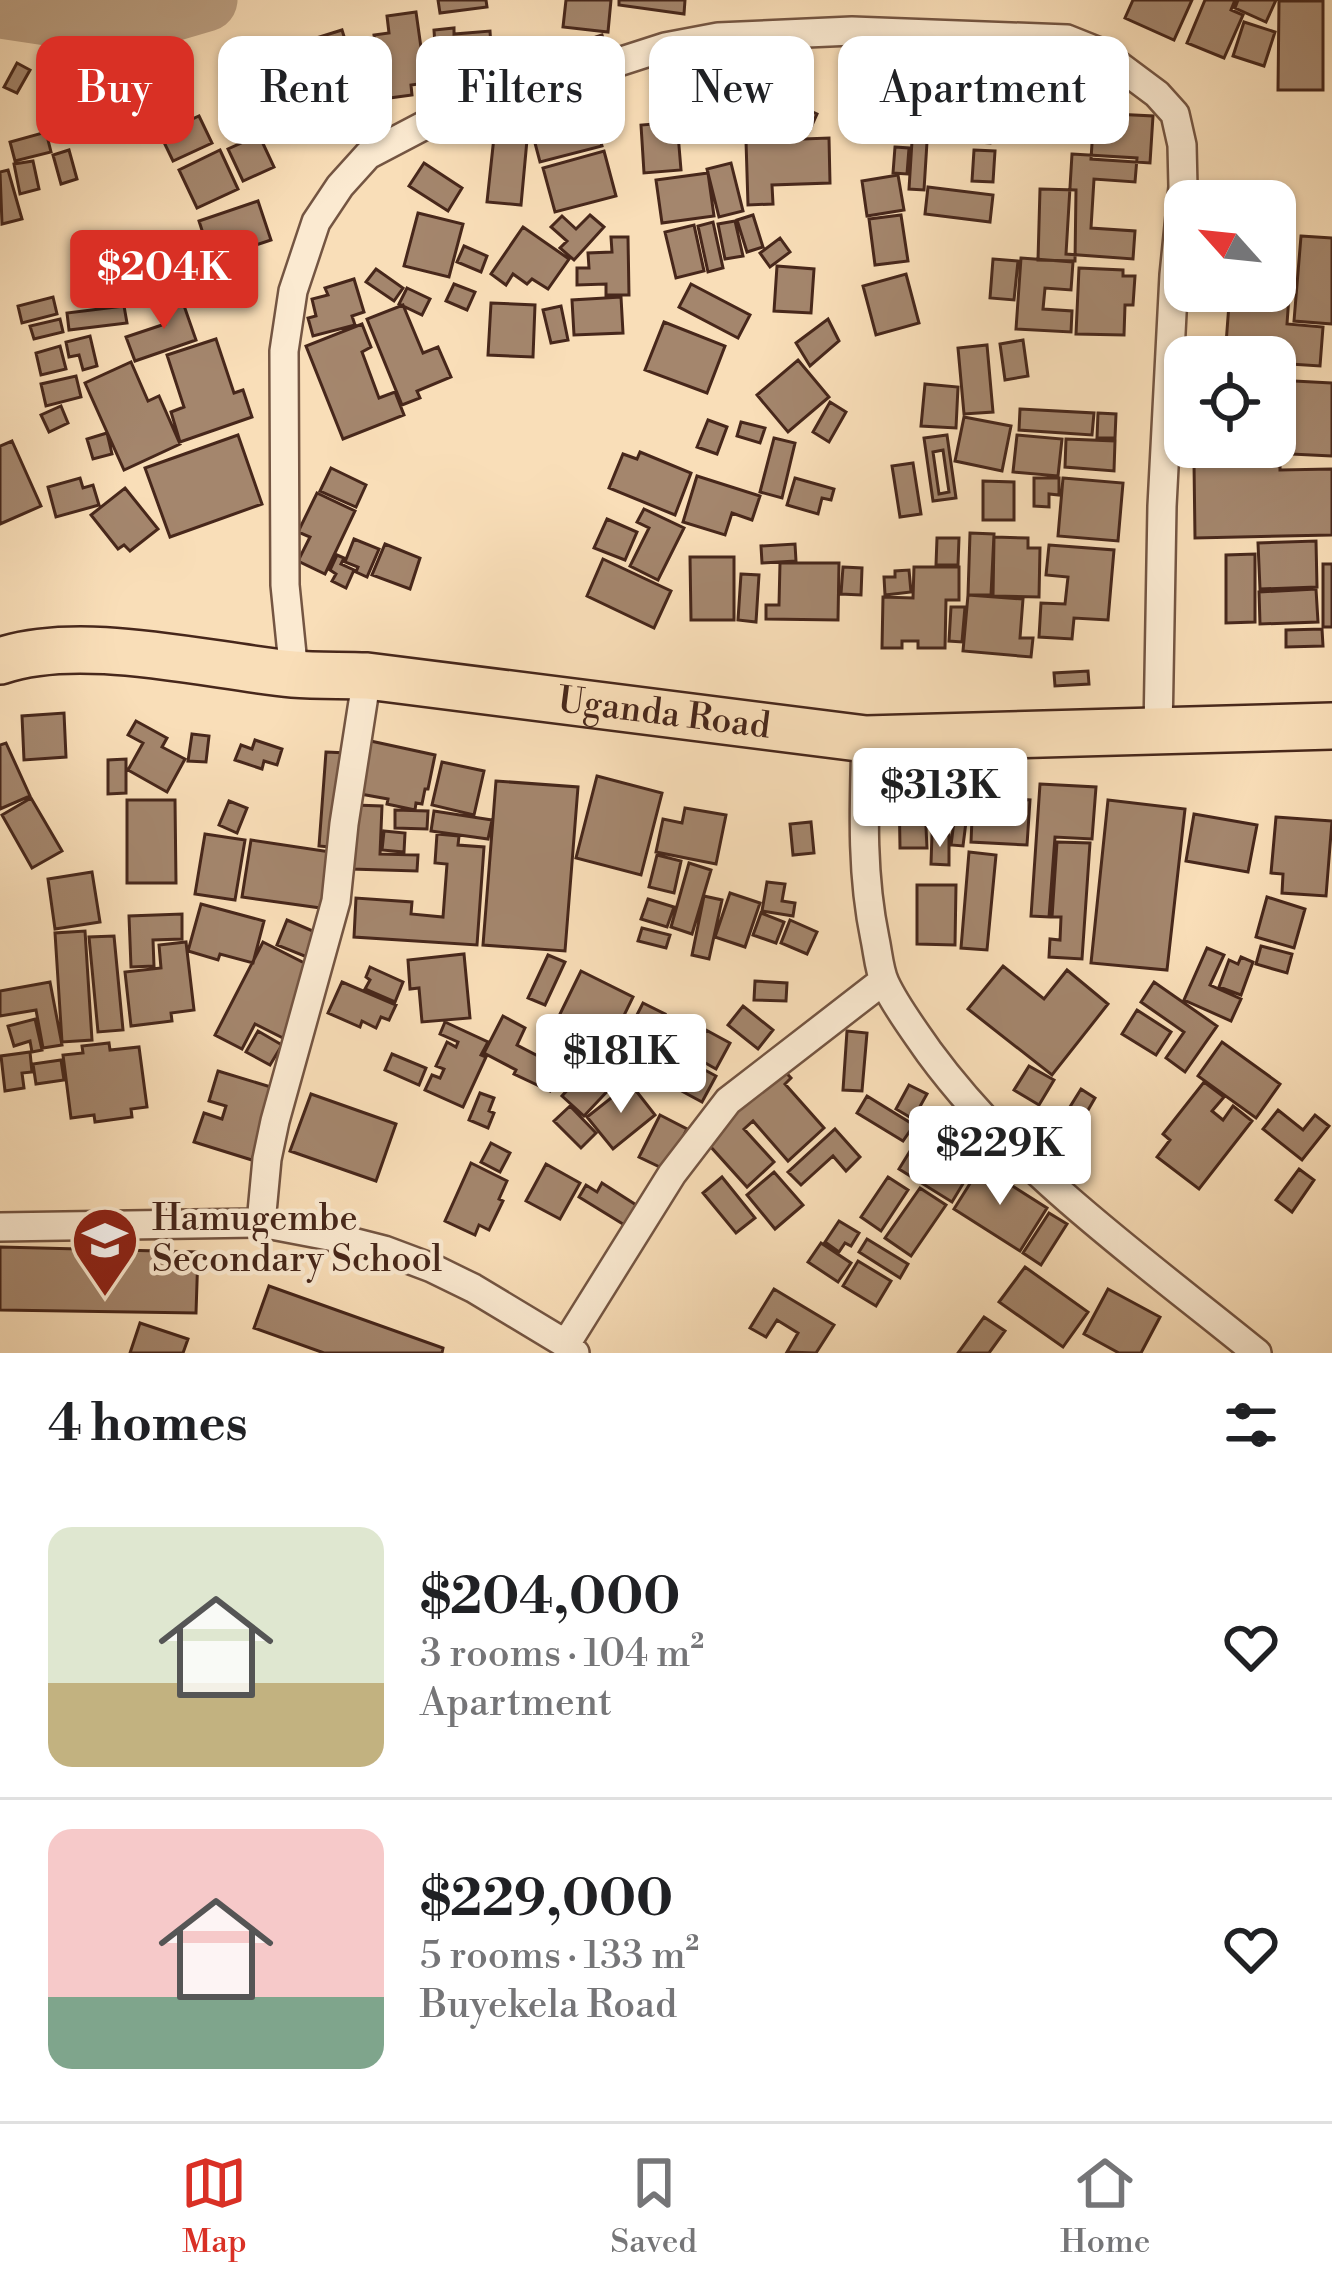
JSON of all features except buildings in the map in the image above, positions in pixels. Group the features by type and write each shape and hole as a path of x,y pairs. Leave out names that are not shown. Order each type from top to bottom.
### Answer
{"main road":[{"name":"Uganda Road","path":"0,662 16,656 80,651 178,657 866,739 1332,726"}],"street":[{"path":"294,674 285,585 284,352 293,291 316,222 368,155 428,123 665,47 718,37 852,31 1067,39 1102,53 1157,94 1175,114 1182,145 1162,506 1158,732"},
{"path":"261,1223 275,1120 336,901 367,676"},
{"path":"866,739 863,856 870,916 883,980 916,1033 960,1094 1009,1144 1074,1204 1257,1353"},
{"path":"0,1227 261,1223 384,1250 432,1268 571,1349 672,1174 718,1112 746,1084 883,980"}],"waterway":[{"path":"0,7 121,25 206,0"}],"place":[{"name":"Hamugembe Secondary School","path":"105,1299"}]}
